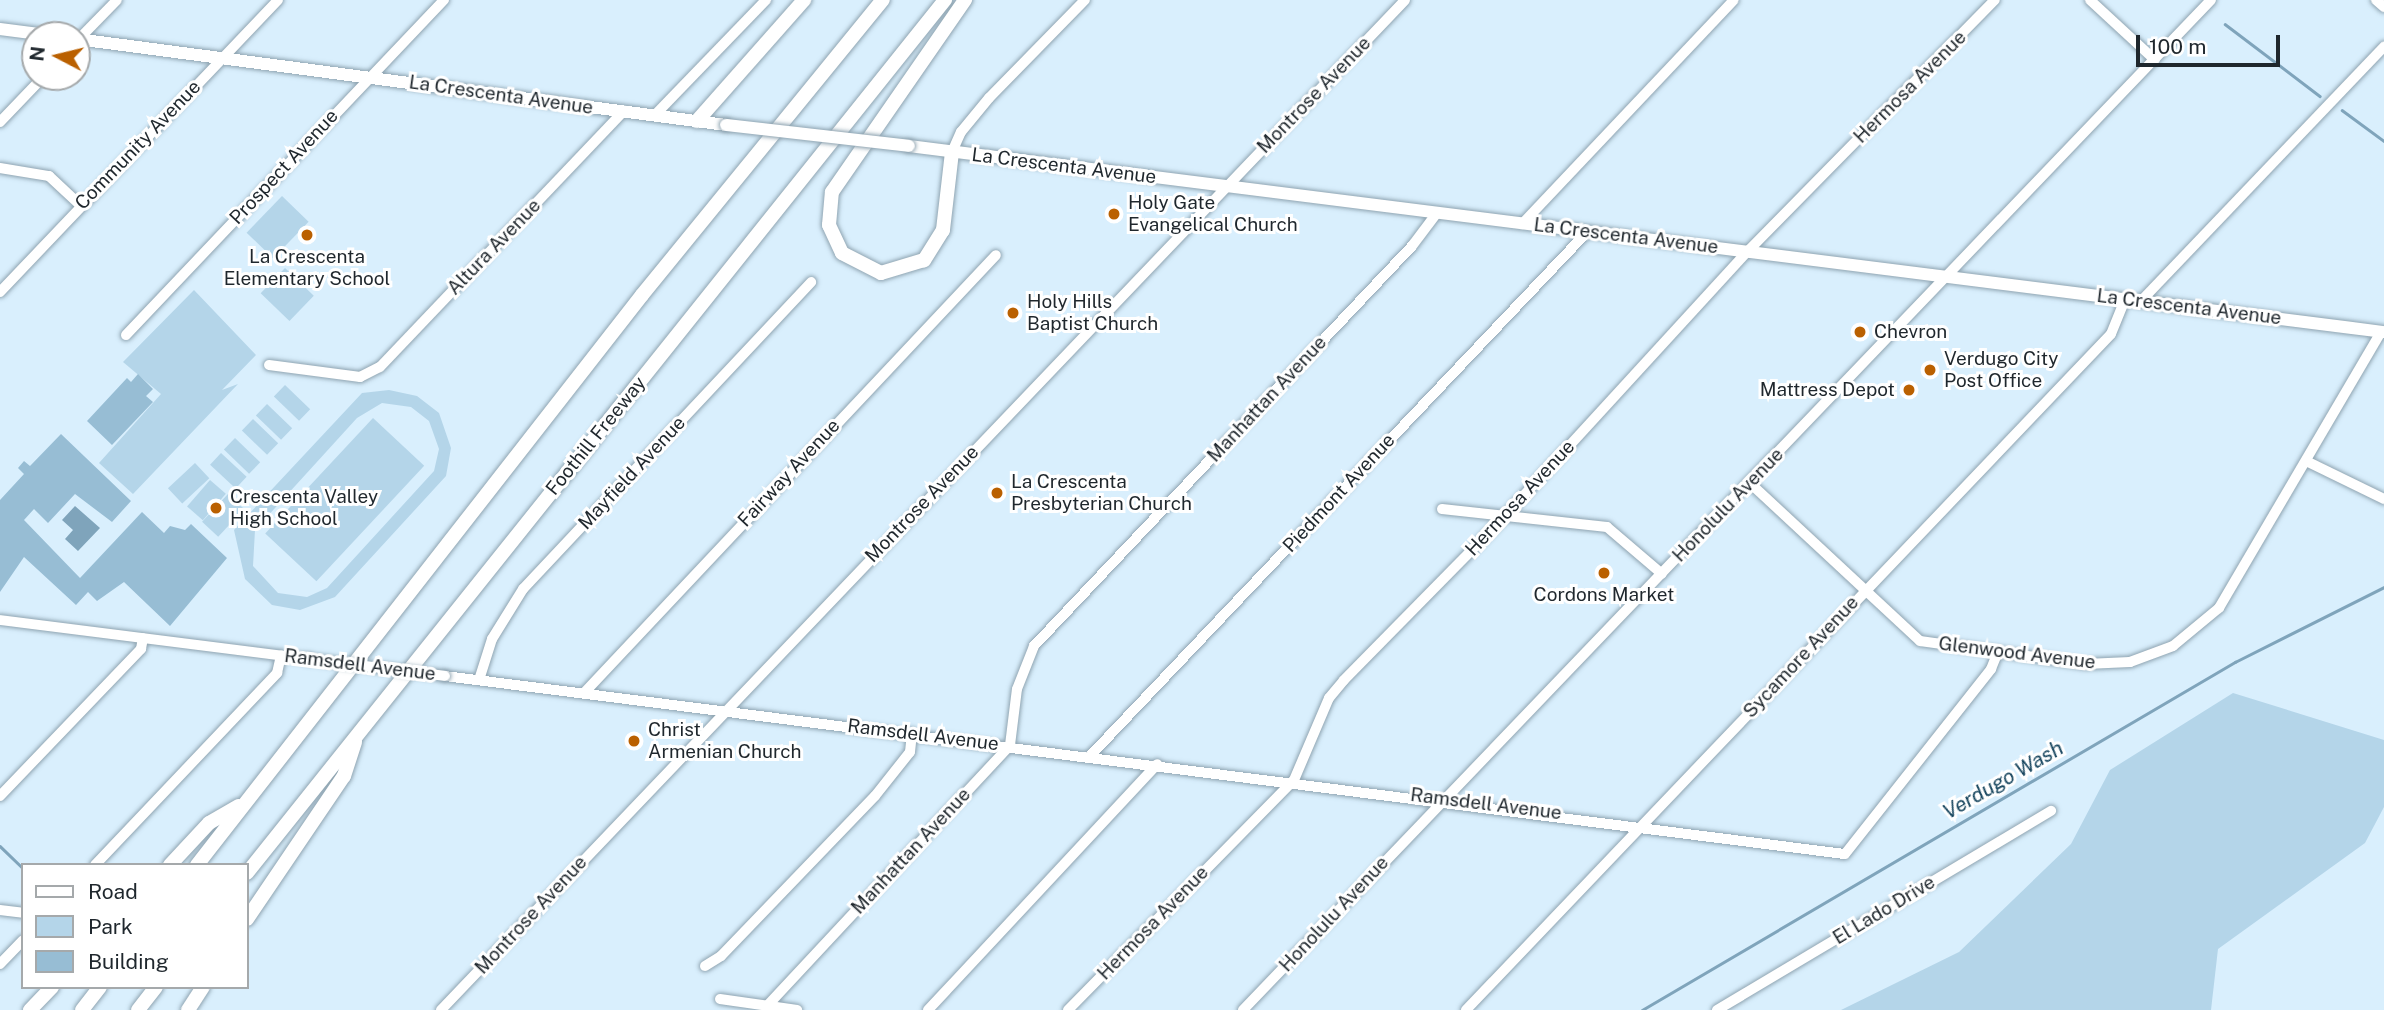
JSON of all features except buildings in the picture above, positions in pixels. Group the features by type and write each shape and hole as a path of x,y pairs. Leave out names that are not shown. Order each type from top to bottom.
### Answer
{"highway":[{"path":"698,121 804,0"},
{"path":"199,863 642,295 883,0"},
{"name":"Foothill Freeway","path":"248,872 945,0"},
{"path":"952,152 943,230 924,260 881,273 842,253 829,225 832,192 965,0"},
{"path":"248,918 344,776 358,733"},
{"path":"172,863 209,823 246,802"},
{"path":"30,1010 50,989"},
{"path":"82,1010 98,989"},
{"path":"138,1010 154,989"},
{"path":"188,1010 202,989"}],"main road":[{"path":"2,27 21,30"},
{"name":"La Crescenta Avenue","path":"91,42 726,125 2383,332"}],"street":[{"path":"91,27 117,0"},
{"name":"Community Avenue","path":"0,292 278,0"},
{"name":"Prospect Avenue","path":"126,335 444,0"},
{"path":"655,114 766,0"},
{"path":"952,152 961,132 989,98 1084,0"},
{"name":"Montrose Avenue","path":"441,1010 723,711 1405,0"},
{"path":"1522,224 1734,0"},
{"name":"Hermosa Avenue","path":"1068,1010 1294,780 1334,692 1505,516 1748,251 1995,0"},
{"path":"2091,0 2155,60"},
{"name":"Honolulu Avenue","path":"1243,1010 2211,0"},
{"path":"2376,0 2384,7"},
{"path":"2141,301 2384,47"},
{"path":"0,122 30,91"},
{"name":"Altura Avenue","path":"269,365 360,377 380,367 624,111"},
{"path":"0,168 49,176 80,205"},
{"name":"Manhattan Avenue","path":"767,1006 1010,745 1017,689 1034,646 1412,246 1437,213"},
{"name":"Piedmont Avenue","path":"1091,755 1587,231"},
{"name":"Fairway Avenue","path":"584,693 996,255"},
{"name":"Mayfield Avenue","path":"479,680 492,639 523,589 811,282"},
{"name":"Sycamore Avenue","path":"1466,1010 2111,334 2125,299"},
{"name":"Glenwood Avenue","path":"1750,483 1862,592 1920,642 2113,664 2174,646 2219,608 2383,332"},
{"path":"2306,461 2384,499"},
{"path":"1441,509 1607,527 1662,574"},
{"name":"Ramsdell Avenue","path":"0,620 1643,824 1845,854 1991,669 1998,652"},
{"path":"0,796 141,649 143,638"},
{"path":"97,863 278,673 281,655"},
{"path":"705,966 721,956 884,786 910,752 912,733"},
{"path":"928,1010 1157,764"},
{"name":"El Lado Drive","path":"1717,1010 2052,811"},
{"path":"0,910 21,913"},
{"path":"0,964 21,942"},
{"path":"720,999 797,1010"}],"green space":[{"path":"282,196 309,222 273,258 247,233"},
{"path":"285,268 314,296 289,321 261,293"},
{"path":"194,290 256,355 222,390 238,384 133,494 99,463 161,394 123,362"},
{"path":"285,385 310,409 299,421 274,397"},
{"path":"389,390 417,396 439,413 451,448 446,476 335,597 300,610 272,605 245,579 234,530 362,393","holes":["382,403 411,407 429,421 439,449 434,471 327,588 307,597 278,593 253,566 255,530 357,418"]},
{"path":"267,404 292,428 281,440 256,416"},
{"path":"373,418 424,466 316,581 265,534"},
{"path":"253,419 278,443 267,455 242,431"},
{"path":"235,438 260,462 249,474 224,450"},
{"path":"221,453 247,477 236,489 210,465"},
{"path":"195,463 209,478 182,504 168,488"},
{"path":"210,480 226,494 203,520 187,506"},
{"path":"228,494 244,509 218,537 202,522"},
{"path":"2233,693 2384,740 2384,807 2365,843 2218,949 2211,1010 1841,1010 1959,952 2071,844 2110,770"}],"shaded area":[{"path":"75,506 100,528 78,551 65,539 73,530 62,520"}],"waterway":[{"path":"2225,24 2320,96"},
{"path":"2342,110 2384,141"},
{"name":"Verdugo Wash","path":"1642,1010 2235,662 2384,587"},
{"path":"0,846 21,866"}],"place":[{"name":"Holy Gate Evangelical Church","path":"1114,214"},
{"name":"La Crescenta Elementary School","path":"307,235"},
{"name":"Holy Hills Baptist Church","path":"1013,313"},
{"name":"Chevron","path":"1860,332"},
{"name":"Verdugo City Post Office","path":"1930,370"},
{"name":"Mattress Depot","path":"1909,390"},
{"name":"La Crescenta Presbyterian Church","path":"997,493"},
{"name":"Crescenta Valley High School","path":"216,508"},
{"name":"Cordons Market","path":"1604,573"},
{"name":"Christ Armenian Church","path":"634,741"}]}
